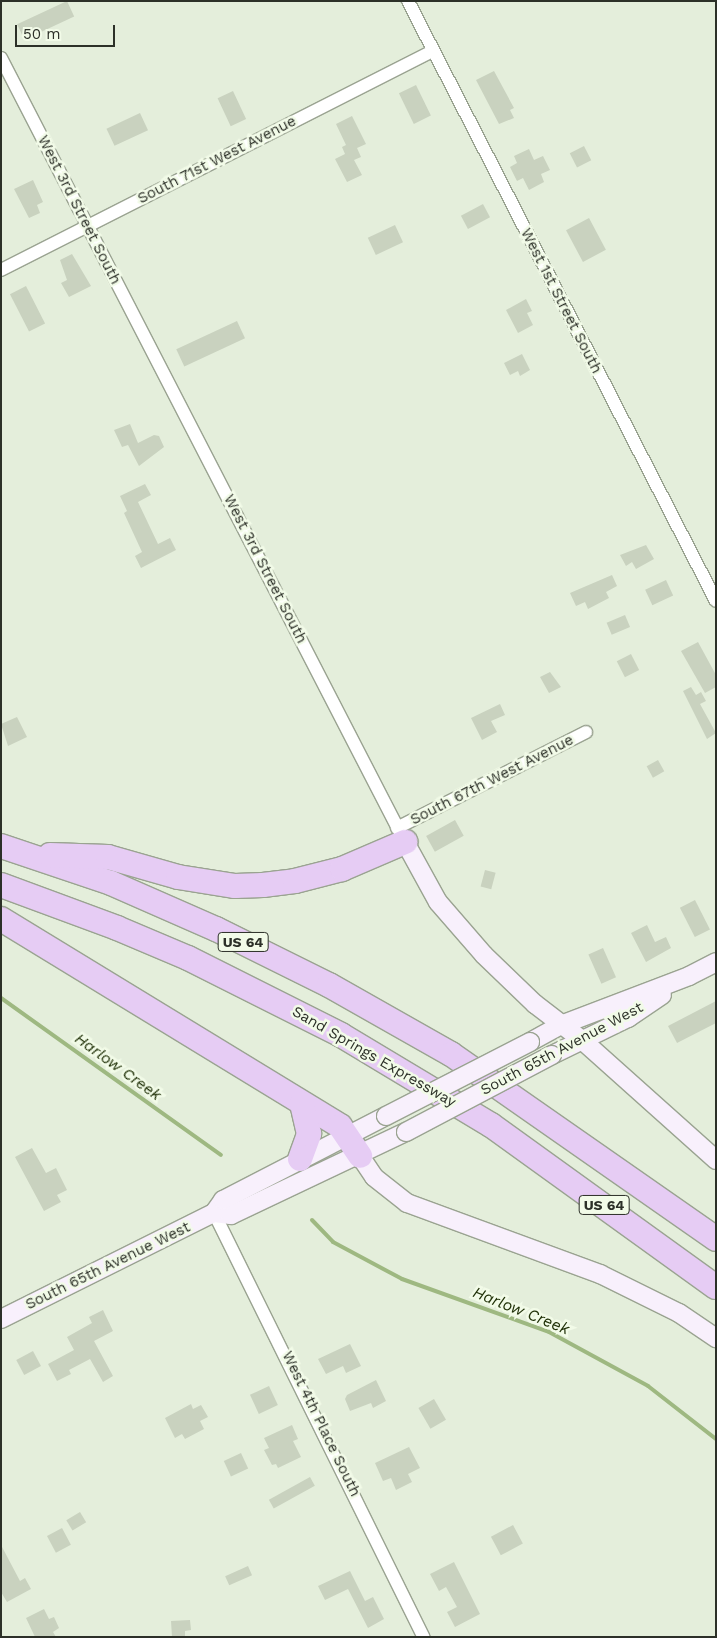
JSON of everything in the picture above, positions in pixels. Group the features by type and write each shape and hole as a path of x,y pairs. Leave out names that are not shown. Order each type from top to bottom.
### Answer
{"highway":[{"path":"25,854 108,857 178,877 235,886 263,885 295,882 342,869 401,835"},
{"name":"US 64","path":"1,846 164,906 338,990 466,1064 716,1239"},
{"name":"Sand Springs Expressway","path":"1,885 117,928 188,958 340,1035 491,1125 716,1287"},
{"path":"1,919 340,1126 348,1134 360,1156"},
{"path":"300,1158 309,1134 302,1104"}],"street":[{"name":"West 1st Street South","path":"408,1 716,601"},
{"name":"South 71st West Avenue","path":"1,270 432,51"},
{"name":"West 3rd Street South","path":"1,58 401,835 449,916 491,961 561,1025 582,1040 716,1160"},
{"name":"South 67th West Avenue","path":"401,835 586,732"},
{"name":"South 65th Avenue West","path":"1,1319 214,1213 223,1200 300,1158 386,1116 561,1025 689,976 716,962"},
{"name":"South 65th Avenue West","path":"214,1213 231,1215 360,1156 552,1055 628,1018 689,976"},
{"path":"360,1156 374,1177 407,1204 600,1274 679,1313 716,1338"},
{"name":"West 4th Place South","path":"214,1213 424,1637"}],"building":[{"path":"67,1 74,16 24,40 17,24"},
{"path":"494,71 514,108 510,110 514,118 499,124 476,80"},
{"path":"416,85 431,116 414,124 399,93"},
{"path":"233,91 246,119 231,126 218,98"},
{"path":"140,113 148,130 114,146 106,129"},
{"path":"352,116 366,144 357,148 361,157 354,160 362,175 347,182 335,159 345,154 342,147 346,145 336,124"},
{"path":"584,146 591,160 577,168 570,153"},
{"path":"529,149 534,160 543,156 550,170 541,174 544,182 529,190 523,178 517,181 510,167 517,163 514,156"},
{"path":"33,180 43,202 37,205 40,213 29,218 14,189"},
{"path":"483,204 490,217 468,229 461,216"},
{"path":"589,218 606,250 583,262 566,230"},
{"path":"395,225 403,242 376,255 368,238"},
{"path":"72,254 91,286 69,297 61,283 67,280 60,260"},
{"path":"26,286 45,323 29,332 10,294"},
{"path":"526,299 532,311 527,313 533,325 518,333 506,310"},
{"path":"237,321 245,338 184,367 176,349"},
{"path":"522,354 530,370 520,376 518,371 510,375 504,363"},
{"path":"130,424 138,443 154,435 159,436 164,447 139,466 128,445 122,447 114,430"},
{"path":"145,484 151,495 138,502 158,544 170,538 176,550 141,568 135,556 142,552 124,513 127,511 120,496"},
{"path":"646,545 654,559 636,569 632,562 626,566 620,555"},
{"path":"612,575 617,586 606,592 609,598 588,609 585,602 576,606 570,593"},
{"path":"666,580 673,595 652,605 645,590"},
{"path":"625,615 630,627 612,635 607,623"},
{"path":"698,642 716,675 716,687 705,693 681,651"},
{"path":"631,654 639,670 625,677 617,661"},
{"path":"550,672 561,687 549,693 540,677"},
{"path":"691,687 696,695 701,692 706,701 700,704 716,733 707,739 683,691"},
{"path":"500,704 505,715 491,721 497,732 482,740 471,718"},
{"path":"17,717 27,737 8,746 1,724"},
{"path":"658,760 664,771 653,778 647,766"},
{"path":"455,820 464,836 435,852 426,836"},
{"path":"485,870 496,873 491,889 481,886"},
{"path":"695,900 710,929 695,937 680,908"},
{"path":"647,925 655,942 666,937 671,948 646,962 631,933"},
{"path":"603,948 616,977 601,984 588,955"},
{"path":"716,1001 716,1023 677,1043 668,1026"},
{"path":"32,1148 46,1173 56,1168 67,1190 57,1195 61,1202 44,1211 15,1157"},
{"path":"103,1310 113,1331 94,1341 113,1376 103,1382 90,1359 69,1370 71,1374 57,1381 48,1364 74,1350 67,1337 92,1323 89,1317"},
{"path":"350,1344 361,1366 346,1373 343,1366 326,1374 318,1359"},
{"path":"33,1351 41,1366 24,1375 16,1360"},
{"path":"376,1380 386,1401 373,1408 371,1403 350,1411 345,1399 347,1395"},
{"path":"269,1386 278,1405 259,1414 250,1395"},
{"path":"434,1399 446,1420 430,1429 418,1408"},
{"path":"191,1404 193,1409 201,1405 208,1417 200,1421 204,1429 185,1439 182,1434 175,1438 165,1418"},
{"path":"292,1425 298,1439 293,1441 301,1457 278,1468 276,1464 272,1465 264,1450 269,1448 264,1438"},
{"path":"409,1447 420,1468 408,1474 412,1482 396,1490 391,1478 383,1481 375,1463"},
{"path":"241,1453 248,1468 231,1476 224,1461"},
{"path":"310,1477 315,1486 274,1509 269,1500"},
{"path":"80,1512 86,1522 72,1531 66,1520"},
{"path":"513,1525 523,1544 501,1555 491,1537"},
{"path":"62,1528 71,1545 56,1553 47,1536"},
{"path":"1,1545 20,1581 25,1578 31,1589 7,1602 1,1592"},
{"path":"454,1562 480,1614 455,1627 447,1612 457,1607 446,1587 439,1591 430,1574"},
{"path":"248,1566 252,1575 229,1585 225,1576"},
{"path":"350,1571 365,1601 373,1597 384,1619 368,1628 348,1589 325,1600 318,1586"},
{"path":"44,1609 49,1619 54,1617 59,1628 53,1632 56,1637 35,1637 26,1618"},
{"path":"190,1620 191,1630 185,1631 185,1637 172,1637 171,1621"}],"waterway":[{"name":"Harlow Creek","path":"1,998 221,1155"},
{"name":"Harlow Creek","path":"312,1220 333,1242 402,1279 549,1332 648,1386 716,1439"}]}
